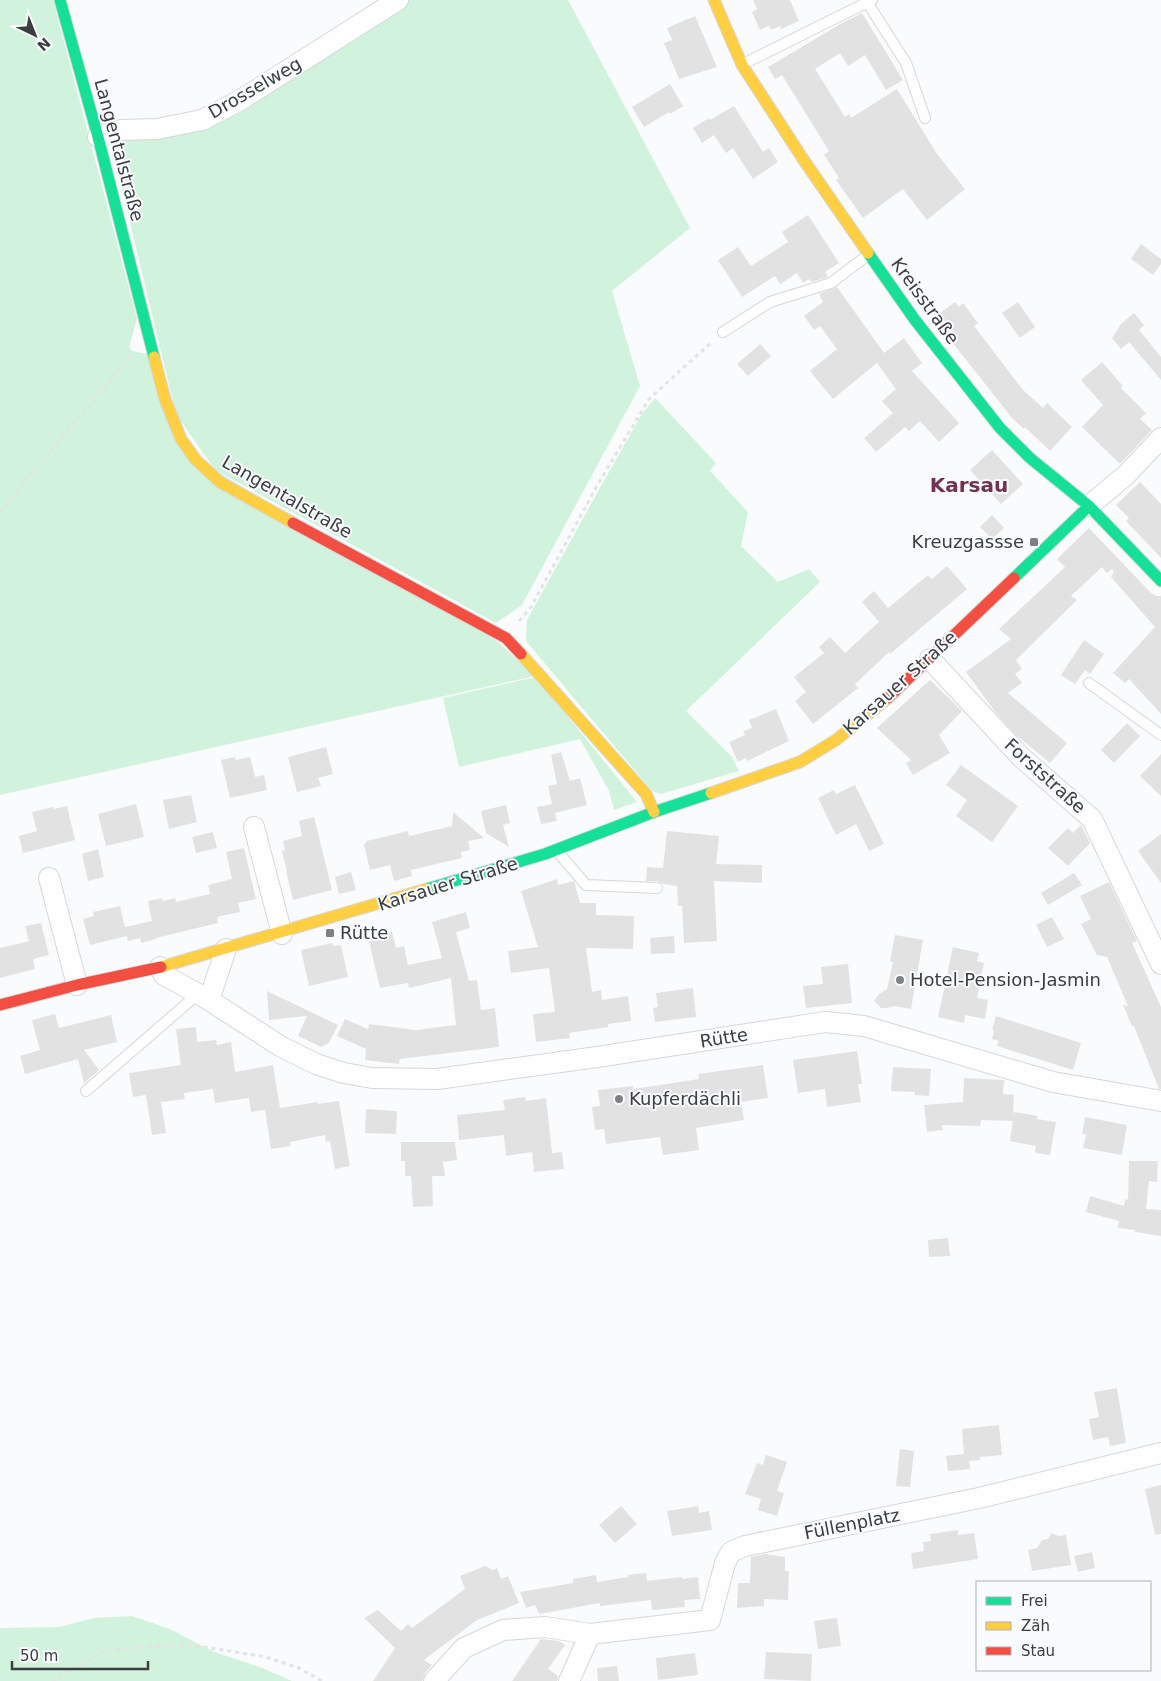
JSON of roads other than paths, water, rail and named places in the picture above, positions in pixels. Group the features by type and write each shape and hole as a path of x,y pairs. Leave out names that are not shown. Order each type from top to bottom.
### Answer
{"street":[{"name":"Langentalstraße","path":"60,0 98,137 165,399 181,439 196,460 220,482 332,545 506,638 646,794 654,812"},
{"name":"Drosselweg","path":"98,137 121,130 157,129 202,120 239,101 398,0"},
{"name":"Kreisstraße","path":"714,0 742,64 804,162 915,320 1000,428 1030,458 1090,506 1161,581"},
{"name":"Karsauer Straße","path":"0,1005 77,985 160,967 282,934 556,850 654,812 800,762 836,740 873,711 1090,506 1126,475 1161,438"},
{"name":"Forststraße","path":"930,659 1021,757 1092,819 1161,964"},
{"path":"254,827 282,934"},
{"path":"49,878 77,985"},
{"path":"201,996 226,949"},
{"name":"Rütte","path":"160,967 164,975 280,1046 309,1061 344,1073 372,1078 437,1079 825,1022 864,1026 1053,1082 1161,1101"},
{"name":"Füllenplatz","path":"434,1681 464,1648 502,1630 545,1627 590,1634 710,1620 725,1563 731,1552 745,1546 979,1498 1161,1453"},
{"path":"569,1681 590,1634"}],"lane":[{"path":"742,64 869,1 906,63 925,118"},
{"path":"723,332 770,302 831,283 869,255"},
{"path":"1089,684 1161,735"},
{"path":"556,850 586,885 657,888"},
{"path":"86,1091 191,1000 201,996"}],"place":[{"name":"Kreuzgassse","path":"1034,542"},
{"name":"Rütte","path":"330,933"},
{"name":"Hotel-Pension-Jasmin","path":"900,980"},
{"name":"Kupferdächli","path":"619,1099"}],"district":[{"name":"Karsau","path":"969,485"}]}
